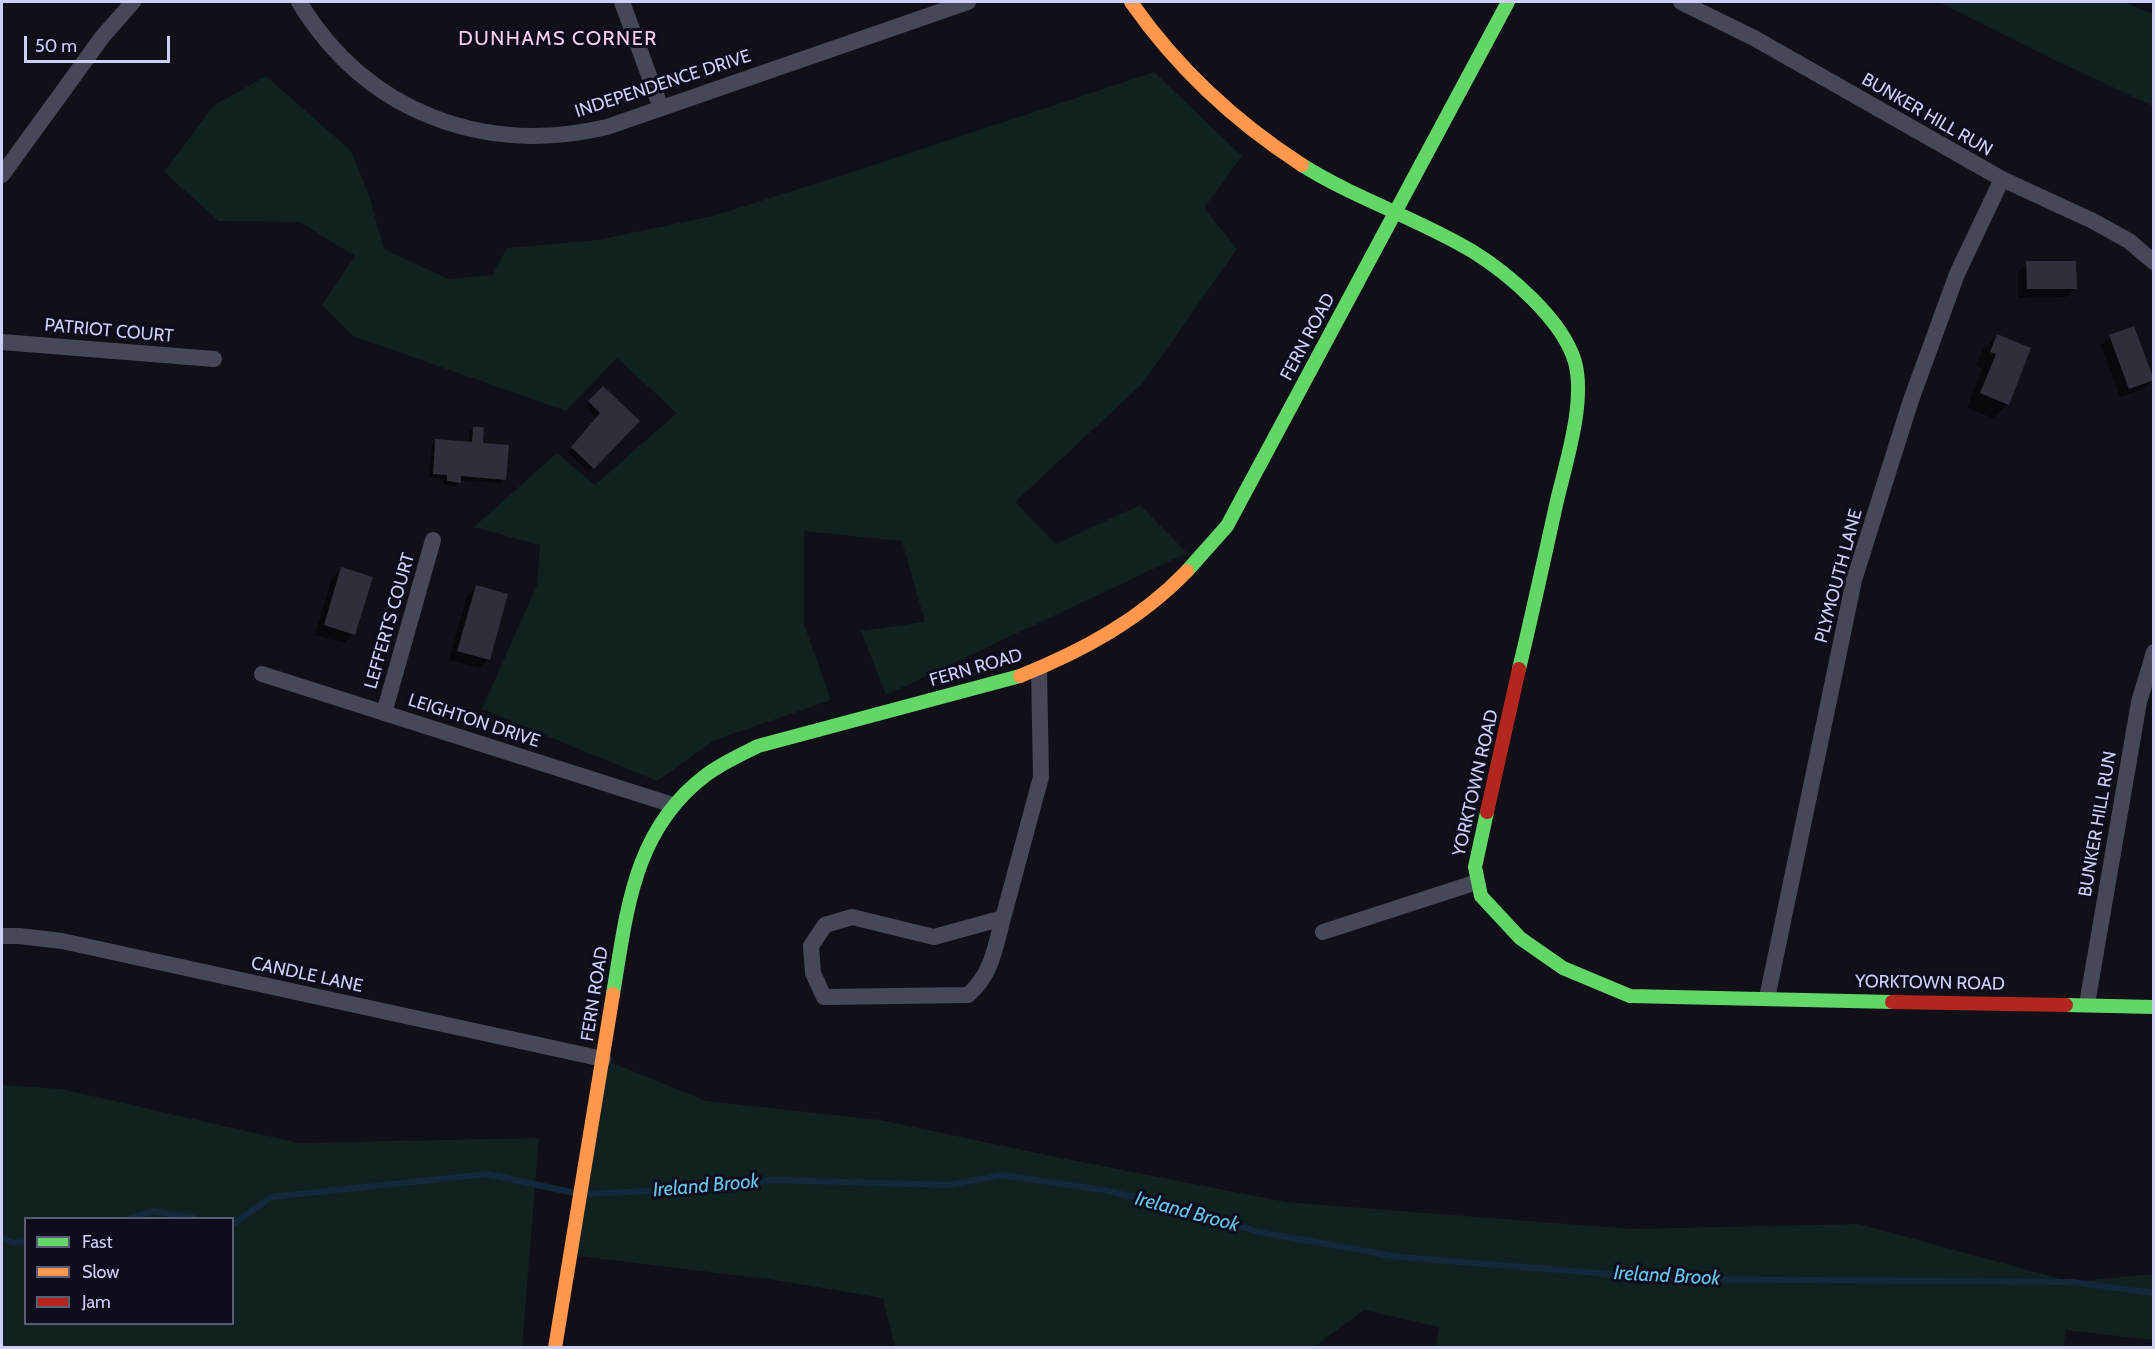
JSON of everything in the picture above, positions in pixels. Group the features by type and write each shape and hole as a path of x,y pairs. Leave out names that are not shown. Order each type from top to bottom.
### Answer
{"street":[{"path":"2,175 104,36 133,2"},
{"name":"INDEPENDENCE DRIVE","path":"299,2 327,42 346,62 391,97 442,121 469,129 497,135 554,136 607,127 968,2"},
{"path":"622,2 661,108"},
{"name":"YORKTOWN ROAD","path":"1131,2 1170,53 1212,96 1258,135 1308,169 1488,259 1517,281 1543,309 1567,344 1576,368 1576,418 1475,867 1481,896 1520,938 1563,968 1630,996 2154,1007"},
{"name":"FERN ROAD","path":"555,1347 634,878 650,840 673,805 703,776 720,764 758,746 1015,678 1039,669 1096,642 1132,619 1167,592 1198,561 1227,526 1508,2"},
{"name":"BUNKER HILL RUN","path":"1681,2 1754,39 2002,179 2093,221 2129,241 2154,262"},
{"name":"PLYMOUTH LANE","path":"1767,998 1854,580 1911,400 1945,306 1957,274 2002,179"},
{"name":"PATRIOT COURT","path":"2,342 214,359"},
{"name":"LEFFERTS COURT","path":"384,713 433,540"},
{"name":"BUNKER HILL RUN","path":"2087,1004 2139,702 2154,652"},
{"path":"1004,918 934,937 852,917 825,924 811,946 813,973 824,997 968,995 981,984 991,964 1004,918 1041,777 1039,669"},
{"name":"LEIGHTON DRIVE","path":"262,674 673,805"},
{"path":"1323,932 1477,882"},
{"name":"CANDLE LANE","path":"2,936 62,941 603,1059"}],"shaded area":[{"path":"1939,2 2124,2 2153,14 2153,106 2059,62"},
{"path":"1154,72 1242,156 1204,208 1237,249 1142,384 1015,502 1056,544 1140,505 1187,553 886,695 861,631 925,622 902,541 804,531 804,624 831,700 715,740 657,781 482,709 537,585 540,545 474,527 557,453 595,485 677,413 617,358 566,411 353,336 322,305 355,256 300,222 219,221 164,172 213,106 266,76 351,151 369,195 384,249 448,279 492,275 507,248 597,240 713,216"},
{"path":"603,1059 706,1101 880,1120 1286,1202 1631,1229 1859,1224 2072,1282 2153,1274 2153,1340 2066,1330 2063,1348 1436,1348 1439,1327 1364,1310 1314,1347 895,1347 883,1298 768,1279 570,1255"},
{"path":"2,1085 61,1089 299,1143 539,1138 522,1347 2,1347"}],"building":[{"path":"2026,261 2076,261 2077,289 2027,289"},
{"path":"2134,326 2154,380 2129,389 2109,335"},
{"path":"1997,334 2031,348 2009,405 1980,393 1996,354 1990,352"},
{"path":"603,386 640,421 594,469 571,447 600,413 588,401"},
{"path":"473,427 484,427 483,443 509,445 506,480 461,476 461,483 447,481 447,475 433,474 435,439 472,442"},
{"path":"341,567 373,577 355,635 324,625"},
{"path":"476,585 508,594 490,660 457,651"}],"waterway":[{"name":"Ireland Brook","path":"234,1224 271,1197 487,1174 575,1193"},
{"name":"Ireland Brook","path":"585,1194 670,1190 772,1180 949,1185 1001,1175 1104,1190 1187,1210 1259,1232 1399,1257 1672,1279 2072,1282 2154,1293"},
{"name":"Ireland Brook","path":"133,1217 154,1211 188,1217"},
{"name":"Ireland Brook","path":"2,1238 13,1243 24,1242"}],"traffic: fast":[{"path":"1187,571 1227,526 1508,2"},
{"path":"1302,165 1344,188 1430,228 1486,260 1517,285 1547,314 1569,346 1578,378 1576,415 1519,669"},
{"path":"613,994 629,903 648,847 663,821 682,797 706,775 758,746 1020,676"},
{"path":"1487,812 1475,867 1481,896 1520,938 1563,968 1630,996 1892,1002"},
{"path":"2066,1005 2154,1007"}],"traffic: slow":[{"path":"1131,2 1168,49 1208,92 1253,130 1302,165"},
{"path":"1020,676 1088,645 1130,619 1150,605 1187,571"},
{"path":"555,1348 613,994"}],"traffic: jam":[{"path":"1487,812 1519,669"},
{"path":"1892,1002 2066,1005"}],"district":[{"name":"DUNHAMS CORNER","path":"558,39"}]}
